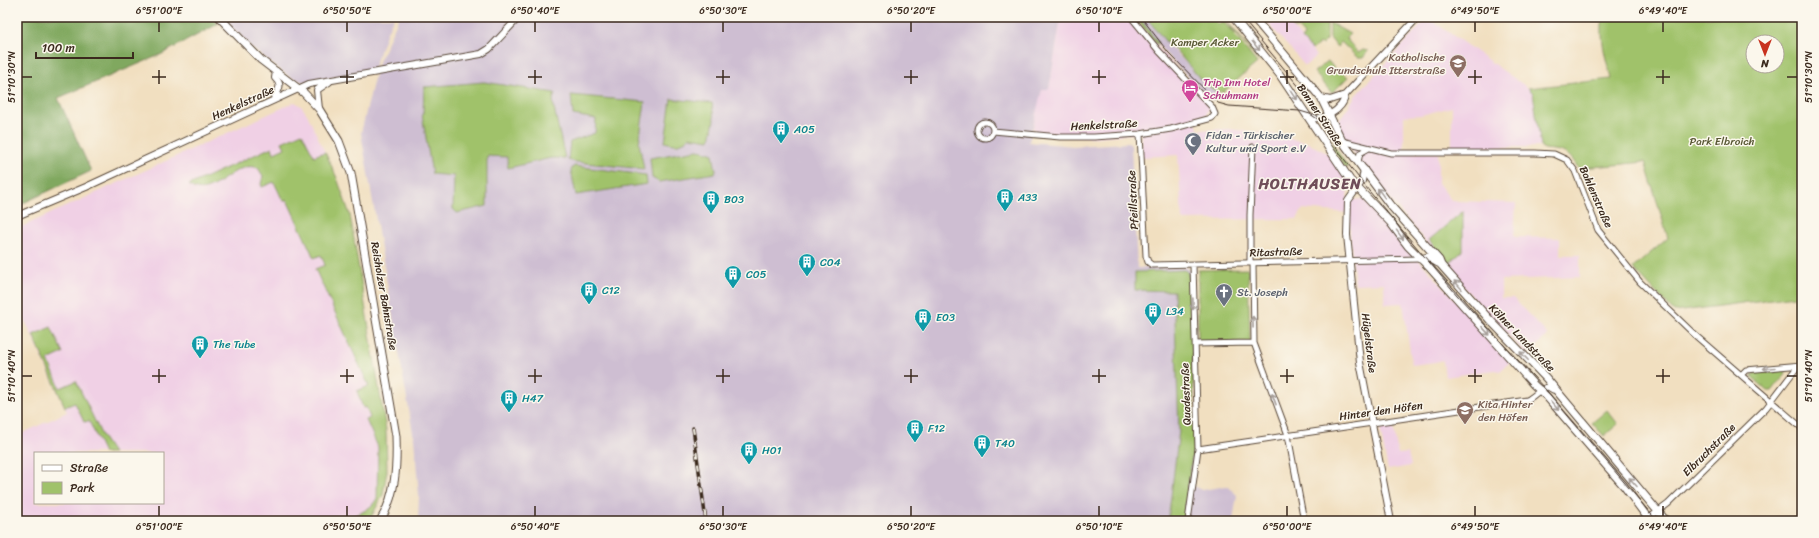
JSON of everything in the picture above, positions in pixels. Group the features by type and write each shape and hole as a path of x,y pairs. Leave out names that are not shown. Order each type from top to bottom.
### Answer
{"main road":[{"name":"Reisholzer Bahnstraße","path":"219,17 261,60 298,88 319,109 339,141 351,173 394,421 396,462 393,488 391,499 380,521"},
{"name":"Bonner Straße","path":"1233,17 1280,75 1321,138 1357,188"},
{"name":"Bonner Straße","path":"1253,17 1321,98 1342,141 1364,169"},
{"name":"Kölner Landstraße","path":"1364,169 1390,205 1439,260 1441,265 1489,319 1561,395 1666,521"},
{"name":"Kölner Landstraße","path":"1357,188 1390,222 1408,246 1620,481 1648,520"},
{"path":"1420,259 1425,257 1432,258 1441,265"},
{"path":"1519,368 1530,374 1534,372 1535,367"}],"street":[{"name":"Henkelstraße","path":"17,216 86,187 309,84 477,55 489,49 519,17"},
{"name":"Henkelstraße","path":"993,131 1077,138 1140,134 1208,120 1214,117 1215,112 1212,107 1159,51 1131,17"},
{"path":"1321,98 1330,100 1345,95 1418,17"},
{"path":"274,99 280,88 280,83 276,78 276,72"},
{"path":"319,109 317,90 330,80"},
{"path":"1308,116 1315,119 1330,115 1344,101 1345,95"},
{"name":"Pfeillstraße","path":"1140,134 1146,256 1150,264"},
{"name":"Bahlenstraße","path":"1342,141 1391,153 1535,153 1554,154 1564,158 1575,171 1598,230 1640,282 1696,336 1802,428"},
{"path":"1254,147 1250,215 1254,343 1288,436 1304,521"},
{"path":"1358,162 1360,152 1370,148"},
{"name":"Hügelstraße","path":"1364,169 1362,180 1352,194 1347,207 1346,224 1360,362 1391,521"},
{"path":"1403,259 1409,255 1408,246"},
{"name":"Ritastraße","path":"1150,264 1157,266 1420,259"},
{"name":"Quadestraße","path":"1188,521 1198,450 1193,265"},
{"path":"1194,344 1254,343"},
{"path":"1741,375 1746,370 1800,366"},
{"name":"Elbruchstraße","path":"1648,520 1668,504 1766,408 1800,366"},
{"path":"1540,391 1548,387 1561,395"},
{"name":"Hinter den Höfen","path":"1198,450 1527,400 1540,391"}],"shaded area":[{"path":"222,17 394,17 372,72 303,82 290,77 253,49"},
{"path":"399,17 1061,17 1049,89 1042,89 1029,142 1073,146 1128,143 1131,145 1137,268 1186,267 1191,271 1196,445 1190,485 1202,490 1227,486 1237,495 1233,521 418,521 419,495 414,439 361,133 377,66"},
{"path":"1061,17 1131,17 1210,106 1206,115 1196,121 1198,130 1229,129 1272,134 1308,143 1330,155 1349,182 1347,197 1352,200 1363,199 1511,361 1500,371 1494,370 1445,377 1443,361 1412,365 1403,303 1385,304 1384,283 1355,284 1350,235 1350,213 1303,209 1297,219 1182,220 1178,155 1142,157 1141,133 1095,137 1036,133 1033,127 1039,99 1042,89 1049,89"},
{"path":"1139,17 1146,17 1166,42 1202,80 1218,93 1212,101 1164,52"},
{"path":"1263,17 1283,17 1317,56 1305,66"},
{"path":"1428,18 1533,93 1541,147 1452,147 1452,107 1421,115 1404,116 1404,153 1438,153 1438,183 1452,201 1516,203 1514,237 1560,238 1560,255 1580,255 1580,277 1501,280 1501,298 1513,298 1548,335 1527,355 1468,292 1369,174 1335,127 1356,95"},
{"path":"295,102 301,106 307,114 337,178 350,215 386,430 387,471 383,495 369,521 17,521 17,436 67,412 18,305 17,306 17,229"},
{"path":"1393,426 1398,454 1408,453 1411,466 1388,470 1380,428"}],"green space":[{"path":"17,17 210,17 218,24 160,55 58,98 91,171 17,206"},
{"path":"1135,17 1139,17 1158,43 1156,44"},
{"name":"Kamper Acker","path":"1146,17 1217,17 1214,19 1218,24 1223,21 1257,63 1222,93 1220,91 1218,93 1202,81 1168,41 1166,42"},
{"path":"1222,17 1260,60 1259,61"},
{"path":"1294,17 1319,17 1327,23 1327,40 1322,45 1320,43 1312,50 1302,39 1304,35 1299,29 1294,28 1290,24 1292,23 1290,20"},
{"name":"Park Elbroich","path":"1603,17 1802,17 1802,295 1674,312 1633,268 1668,238 1645,162 1578,168 1571,158 1565,153 1541,147 1533,93 1528,88 1611,79 1602,33"},
{"path":"1330,23 1350,34 1346,38 1358,53 1363,50 1368,51 1363,58 1358,58 1341,42 1337,47 1330,38"},
{"path":"1328,61 1338,73 1341,71 1348,77 1333,92 1330,91 1314,72"},
{"path":"484,82 555,93 553,100 554,108 565,158 551,158 508,168 507,157 487,156 487,206 457,213 453,209 454,176 432,174 422,114 424,87"},
{"path":"571,95 645,102 639,143 644,169 568,160 570,142 595,133 596,119 573,115"},
{"path":"671,99 712,103 714,120 710,140 689,137 684,142 678,144 665,142"},
{"path":"1323,130 1348,167 1345,168 1319,131"},
{"path":"302,133 314,156 325,152 337,178 350,215 386,430 387,471 383,495 369,521 342,521 367,509 377,498 378,447 366,420 370,418 366,407 363,408 357,391 369,386 315,269 325,265 321,255 314,258 287,200 283,201 274,182 262,187 261,184 263,176 258,168 249,167 240,169 206,189 197,189 189,185 272,147 274,153 285,148 282,142"},
{"path":"697,150 713,154 716,171 715,173 659,182 652,178 650,158"},
{"path":"574,166 646,175 647,184 576,195 571,170"},
{"path":"1463,211 1463,251 1448,264 1429,240"},
{"path":"1248,269 1250,342 1198,342 1198,270"},
{"path":"1185,270 1188,273 1190,284 1195,435 1183,521 1168,521 1179,431 1174,291 1135,290 1135,272"},
{"path":"51,327 63,353 48,360 60,388 76,381 103,438 112,452 104,452 89,421 84,422 75,403 65,407 33,335"},
{"path":"1785,370 1786,373 1772,391 1768,391 1751,376 1755,373"},
{"path":"1607,410 1618,424 1604,436 1592,423"}],"tram line":[{"path":"1141,17 1168,52 1218,103 1229,106 1300,111 1310,114 1319,120"},
{"path":"1241,17 1301,89 1341,155 1369,191 1457,295 1546,390 1657,521"}],"railway":[{"path":"693,428 706,521"}],"place":[{"name":"Katholische Grundschule Itterstraße","path":"1458,78"},
{"name":"Trip Inn Hotel Schuhmann","path":"1190,103"},
{"name":"A05","path":"781,144"},
{"name":"Fidan - Türkischer Kultur und Sport e.V","path":"1193,156"},
{"name":"A33","path":"1005,212"},
{"name":"B03","path":"711,214"},
{"name":"C04","path":"807,277"},
{"name":"C05","path":"733,289"},
{"name":"C12","path":"589,305"},
{"name":"St. Joseph","path":"1224,307"},
{"name":"L34","path":"1153,326"},
{"name":"E03","path":"923,332"},
{"name":"The Tube","path":"200,359"},
{"name":"H47","path":"509,413"},
{"name":"Kita Hinter den Höfen","path":"1465,425"},
{"name":"F12","path":"915,443"},
{"name":"T40","path":"982,458"},
{"name":"H01","path":"749,465"}],"district":[{"name":"HOLTHAUSEN","path":"1310,184"}]}
